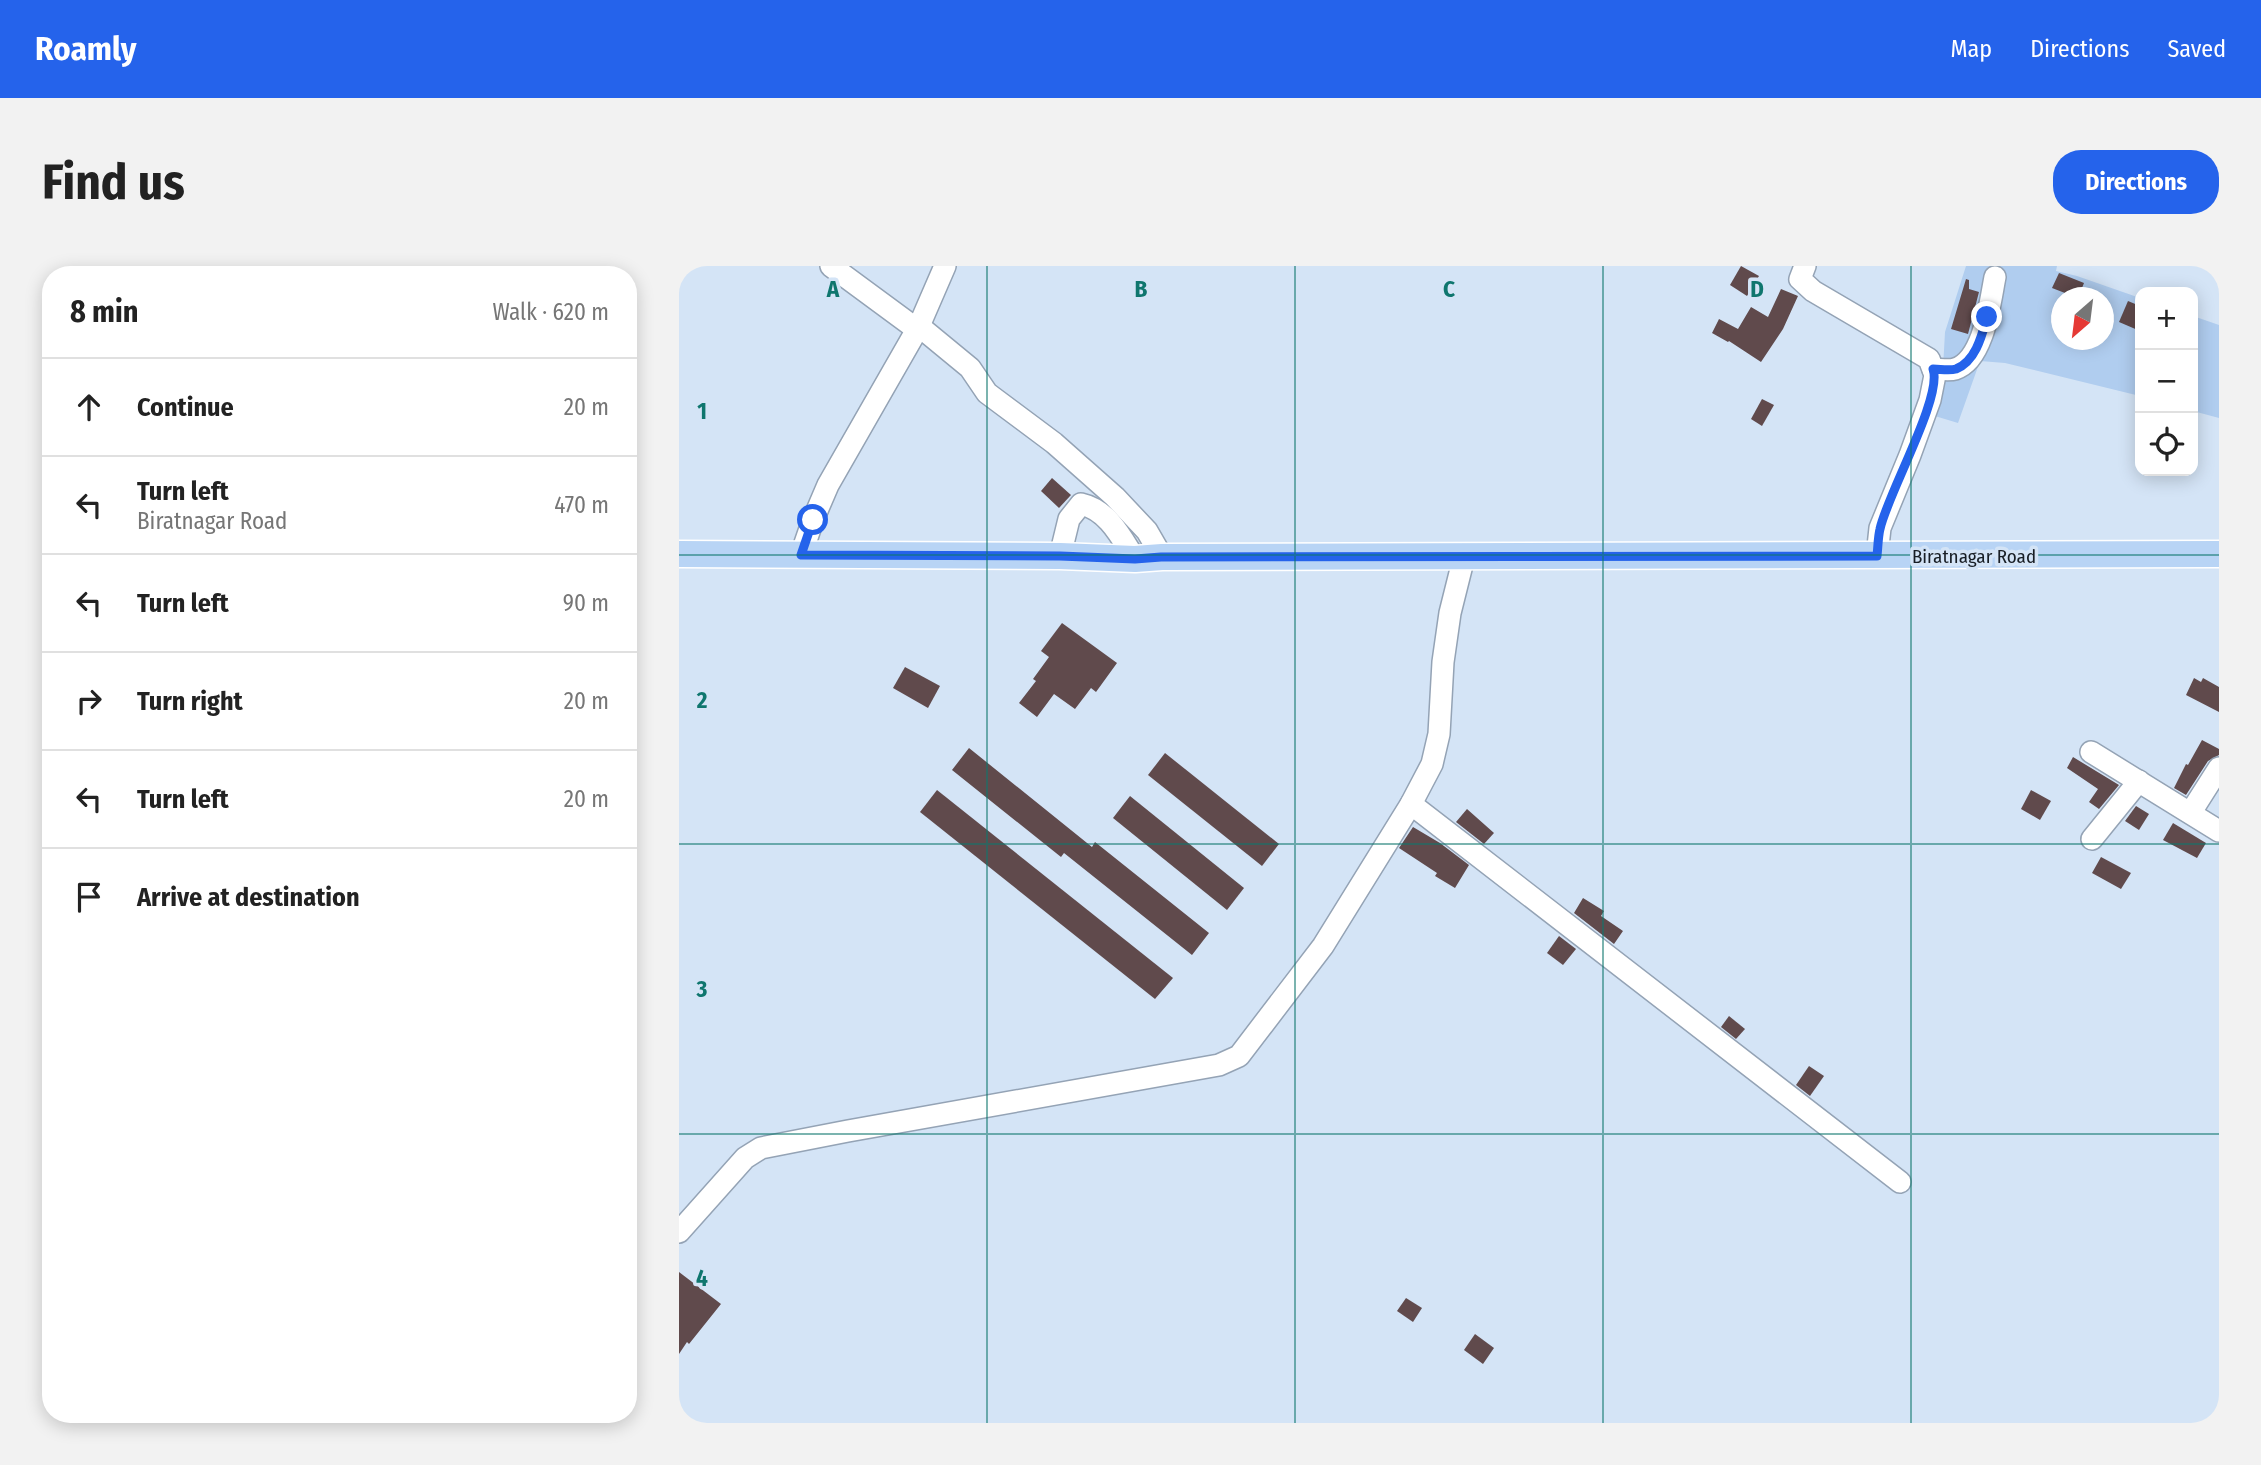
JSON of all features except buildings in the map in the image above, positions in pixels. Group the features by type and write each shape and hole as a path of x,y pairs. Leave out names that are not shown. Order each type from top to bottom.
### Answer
{"main road":[{"name":"Biratnagar Road","path":"679,554 1148,558 2219,554"}],"street":[{"path":"831,266 911,325 919,326 970,368 987,393 1054,443 1115,497 1147,531 1148,558"},
{"path":"801,555 828,485 919,326 945,266"},
{"path":"1805,266 1800,279 1813,291 1929,359 1935,375 1930,400 1880,528 1877,556"},
{"path":"1933,369 1954,370 1967,362 1980,342 1995,277"},
{"path":"1060,556 1069,519 1081,504 1095,507 1148,558"},
{"path":"679,1232 744,1158 761,1148 1219,1065 1239,1056 1323,946 1411,804 1431,764 1439,734 1443,662 1450,613 1464,557"},
{"path":"2091,752 2219,831"},
{"path":"2191,812 2219,768"},
{"path":"2092,839 2139,780"},
{"path":"1411,804 1900,1182"}],"shaded area":[{"path":"1966,266 2057,266 2056,271 2108,287 2051,287 2051,350 2114,350 2114,289 2135,296 2135,395 2005,363 1980,361 1958,423 1925,413 1943,368 1945,332"},
{"path":"2198,318 2219,325 2219,418 2198,412"}],"route":[{"path":"813,520 801,555 1060,556 1135,559 1877,556 1880,528 1930,400 1935,375 1933,369 1954,370 1967,362 1980,342 1987,317"}]}
